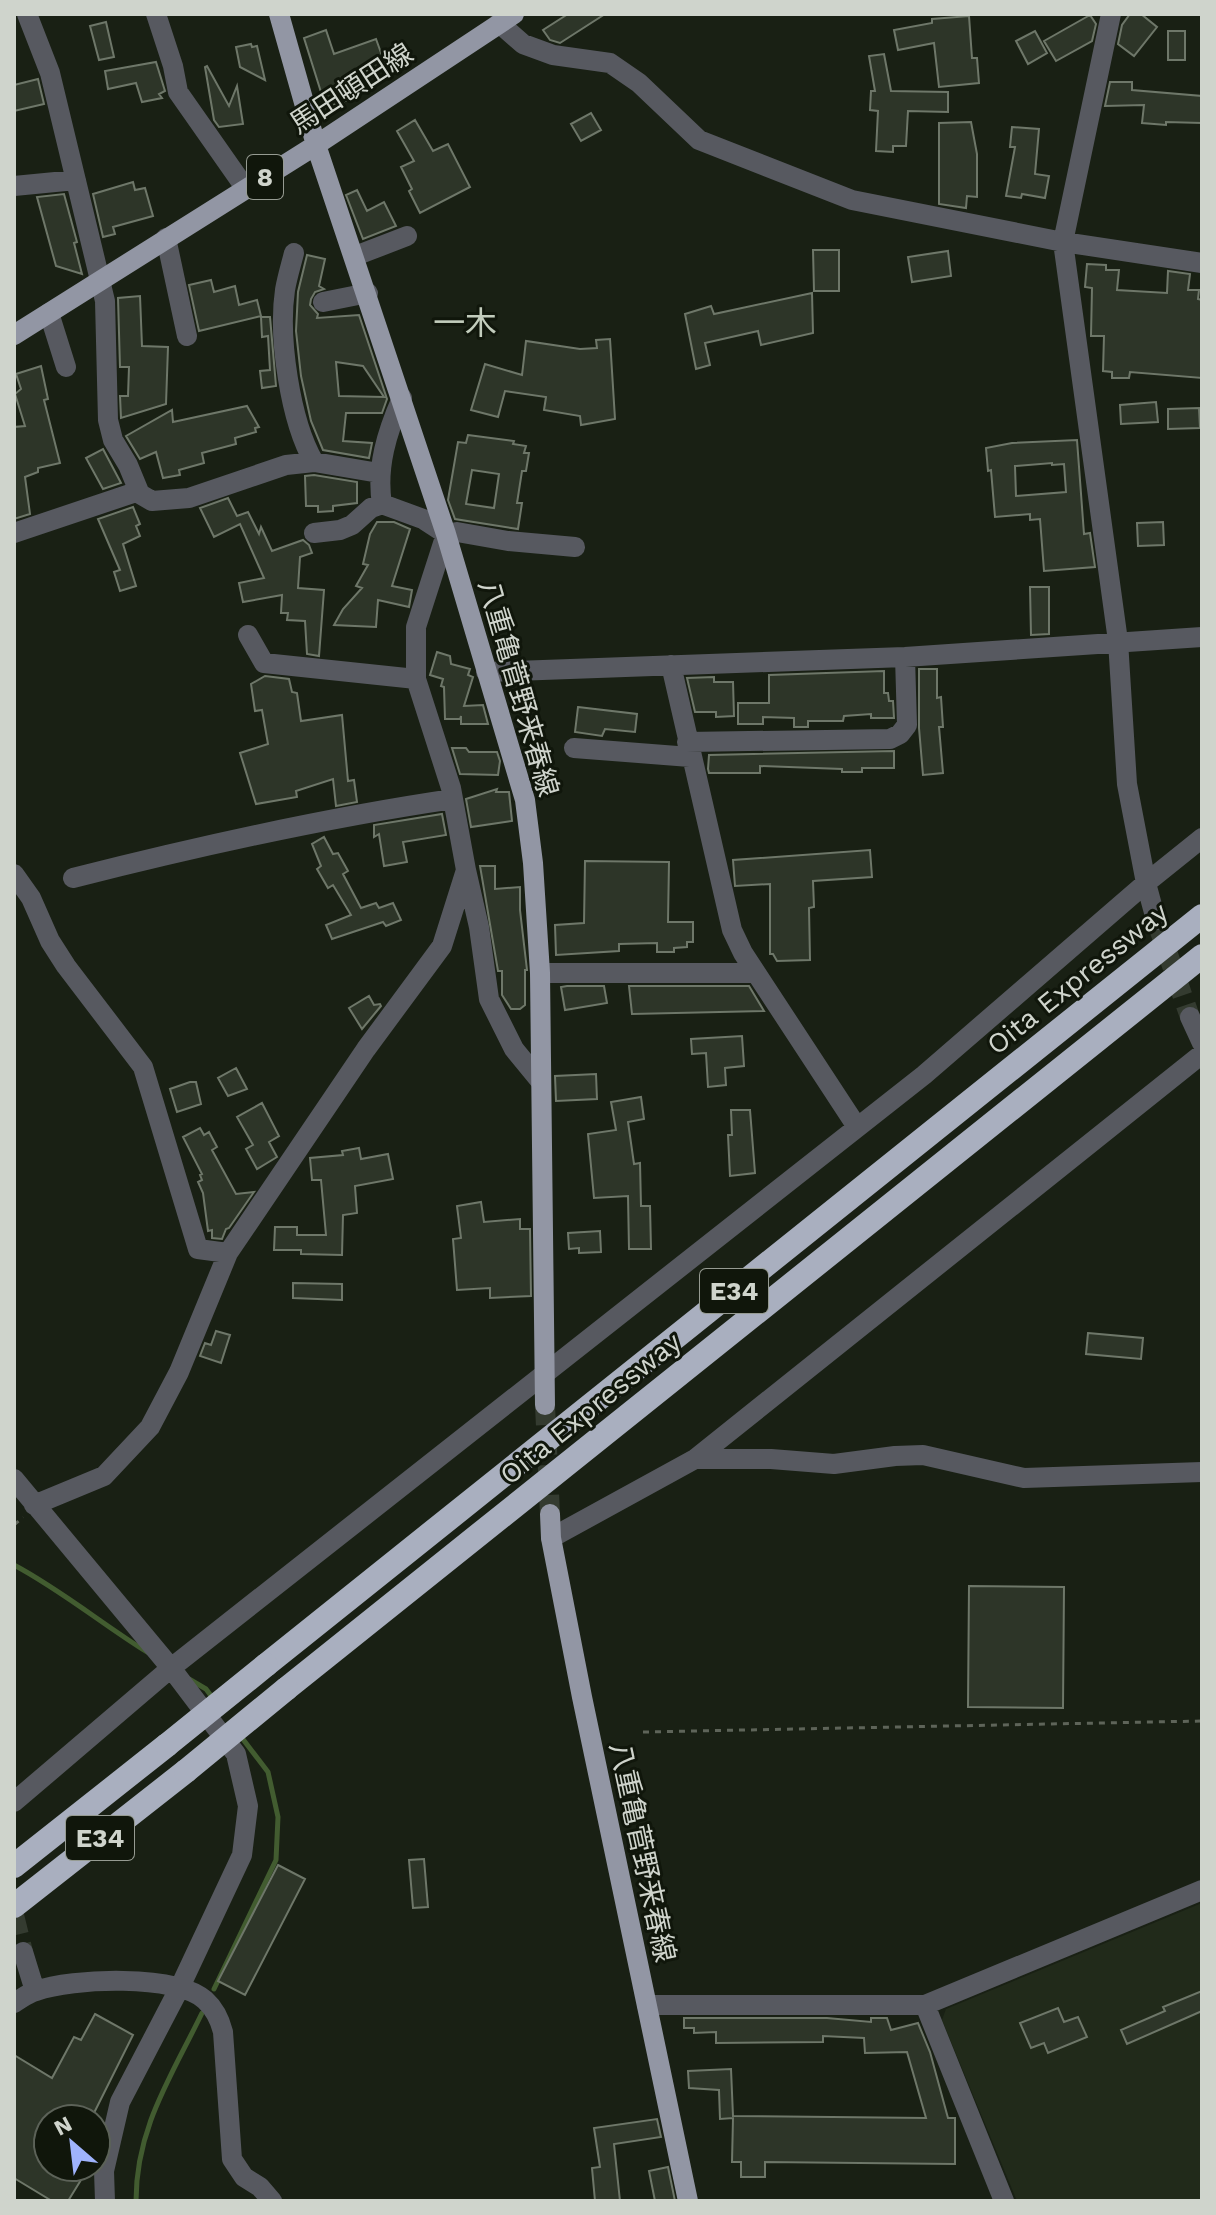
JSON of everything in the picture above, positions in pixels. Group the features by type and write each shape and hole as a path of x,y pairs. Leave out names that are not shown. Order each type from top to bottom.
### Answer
{"highway":[{"name":"Oita Expressway","path":"14,1866 1202,916"},
{"name":"Oita Expressway","path":"14,1906 1202,956"}],"main road":[{"name":"八重亀菅野来春線","path":"279,14 316,145 368,293 446,534 525,800 533,863 540,973 545,1405"},
{"name":"馬田頓田線","path":"14,335 316,145 507,19"},
{"name":"八重亀菅野来春線","path":"550,1514 551,1538 688,2201"}],"street":[{"path":"156,14 178,92 246,189"},
{"path":"1111,14 1063,242 1118,641 1127,784 1156,920"},
{"path":"507,19 523,44 553,55 610,63 639,83 699,140 852,200 1063,242 1202,263"},
{"path":"24,20 50,73 105,301 108,420 113,440 139,491 152,501 189,498 286,465 314,462 379,473"},
{"path":"14,186 76,180"},
{"path":"355,256 407,236"},
{"path":"166,238 187,336"},
{"path":"294,253 285,291 284,335 298,427 314,462"},
{"path":"323,302 368,293"},
{"path":"49,313 66,367"},
{"path":"382,504 379,473 392,421 402,398"},
{"path":"14,533 139,491"},
{"path":"314,533 340,530 352,525 371,508 382,504 423,519 446,534 457,532 508,541 575,547"},
{"path":"446,534 416,627 416,679 453,799 479,927 489,999 514,1049 541,1082"},
{"path":"248,635 264,663 416,679"},
{"path":"486,672 905,657 1202,637"},
{"path":"574,748 688,749 890,739 900,734 907,725 905,657"},
{"path":"671,665 732,930 756,973 857,1127"},
{"path":"73,878 225,840 453,799"},
{"path":"14,1802 171,1668 924,1075 1202,838"},
{"path":"34,1505 104,1476 150,1427 179,1372 228,1253 366,1049 442,946 466,870"},
{"path":"14,874 31,898 50,941 66,966 143,1067 198,1249 228,1253"},
{"path":"540,973 756,973"},
{"path":"1190,1017 1202,1043"},
{"path":"551,1538 695,1459 1202,1054"},
{"path":"695,1459 771,1459 834,1464 923,1455 1024,1478 1202,1472"},
{"path":"14,1479 171,1668 236,1754 248,1806 242,1855 180,1987 120,2102 104,2171 105,2201"},
{"path":"647,2005 925,2005 1202,1890"},
{"path":"23,1952 35,1991"},
{"path":"14,2003 35,1991 99,1979 180,1987 205,1999 219,2017 223,2032 232,2159 244,2177 260,2187 272,2201"},
{"path":"925,2005 1004,2201"}],"path":[{"path":"643,1732 1202,1721"}],"shaded area":[{"path":"1202,1903 1202,2201 1017,2201 942,2020 946,2009"}],"building":[{"path":"568,14 605,14 560,43 550,40 543,30"},
{"path":"1130,14 1141,14 1157,27 1134,56 1118,44 1122,25"},
{"path":"1090,15 1096,24 1092,41 1056,61 1044,41"},
{"path":"969,16 972,58 977,58 979,83 939,87 934,43 898,50 894,30 932,23 932,19"},
{"path":"106,22 114,57 99,60 90,26"},
{"path":"326,30 334,54 376,39 385,64 366,71 369,80 344,89 348,100 326,108 304,38"},
{"path":"1035,31 1047,53 1028,64 1016,41"},
{"path":"1168,31 1185,31 1185,60 1168,60"},
{"path":"251,44 252,47 257,46 265,80 240,67 236,47"},
{"path":"884,54 891,91 948,92 948,112 908,111 906,146 893,146 893,152 876,151 878,111 870,110 871,91 875,91 869,56"},
{"path":"156,62 165,91 159,94 162,98 142,102 136,83 108,89 105,71"},
{"path":"207,66 229,106 237,86 243,124 219,127 214,120"},
{"path":"38,79 44,104 14,111 14,85"},
{"path":"1110,82 1132,82 1132,90 1202,96 1202,123 1142,123 1144,105 1105,106"},
{"path":"591,113 601,130 581,141 571,124"},
{"path":"415,120 433,151 448,144 470,187 420,213 401,167 414,161 397,131"},
{"path":"971,122 977,154 977,197 967,196 966,208 939,204 939,123"},
{"path":"1012,127 1039,129 1035,174 1049,176 1045,198 1022,194 1021,198 1006,196 1015,147 1010,147"},
{"path":"133,182 135,190 145,188 153,216 113,227 115,234 103,237 93,194"},
{"path":"357,190 367,211 384,202 396,226 363,239 346,195"},
{"path":"64,194 82,274 56,266 37,197"},
{"path":"813,250 839,250 839,291 814,291"},
{"path":"948,251 951,276 912,282 908,257"},
{"path":"307,255 325,259 319,286 324,289 315,292 310,305 318,314 317,318 359,315 387,399 382,413 346,413 343,441 372,443 369,458 323,450 311,421 301,376 296,331 298,292","holes":["336,362 363,366 384,397 339,396"]},
{"path":"1087,264 1106,265 1106,270 1119,270 1117,290 1167,293 1168,271 1190,274 1188,290 1199,290 1198,299 1202,300 1202,378 1130,372 1129,378 1112,378 1112,372 1103,371 1104,336 1091,336 1092,288 1085,287"},
{"path":"211,280 214,292 235,286 239,305 257,300 261,316 199,331 189,285"},
{"path":"812,293 813,333 761,345 758,331 705,343 710,365 696,369 685,314 711,306 714,314"},
{"path":"140,296 142,346 168,347 166,404 121,418 120,396 128,396 129,367 120,367 118,298"},
{"path":"261,317 270,317 276,386 262,388 260,371 270,370 268,336 262,337"},
{"path":"610,339 615,419 581,425 580,416 544,410 546,397 505,391 498,417 471,410 485,364 522,375 526,341 580,349 597,348 596,340"},
{"path":"41,366 48,399 44,400 60,463 38,468 38,472 25,477 30,514 14,519 14,427 25,426 15,394 21,389 16,374"},
{"path":"1156,402 1158,422 1121,424 1120,405"},
{"path":"247,406 259,427 255,428 256,432 235,438 236,444 202,453 204,463 179,470 180,475 163,478 156,452 140,459 126,436 172,410 173,422"},
{"path":"1199,408 1200,428 1168,429 1168,409"},
{"path":"468,435 514,441 513,444 526,446 524,453 529,453 526,471 522,471 517,503 522,503 518,529 455,519 448,500 458,442 466,443","holes":["472,470 499,474 494,508 466,504"]},
{"path":"1077,440 1084,534 1090,533 1095,567 1044,571 1040,519 1030,520 1030,514 995,517 986,448 1012,443","holes":["1064,464 1066,492 1016,496 1015,466"]},
{"path":"103,449 121,483 103,489 86,458"},
{"path":"305,476 357,482 357,503 333,506 333,511 318,512 318,506 306,506"},
{"path":"228,498 237,516 248,512 259,534 261,527 272,551 303,540 309,545 312,553 300,557 298,588 324,590 319,656 307,654 305,621 287,620 288,613 281,613 282,595 243,602 239,583 264,578 240,524 214,537 200,508"},
{"path":"133,507 140,524 136,526 140,536 123,544 136,586 120,591 114,572 120,570 98,519"},
{"path":"377,522 394,522 410,529 392,586 412,590 409,607 378,600 376,627 334,625 343,609 362,588 356,586 368,565 363,564 370,534"},
{"path":"1163,522 1164,545 1138,546 1137,523"},
{"path":"1030,587 1049,587 1049,634 1031,635"},
{"path":"437,652 450,656 451,664 470,669 468,675 473,677 464,706 483,705 488,724 461,724 461,716 460,719 445,719 443,679 430,675"},
{"path":"919,669 937,669 937,698 941,697 943,727 939,727 943,773 923,775"},
{"path":"884,671 884,693 888,693 889,701 893,701 894,718 871,718 871,714 844,716 843,721 808,721 808,727 794,727 794,718 763,717 763,724 738,724 738,703 769,703 769,675"},
{"path":"265,676 289,679 292,692 297,693 301,721 342,715 348,781 354,780 357,802 336,806 333,779 296,791 297,797 256,804 240,753 268,744 262,710 255,711 251,684"},
{"path":"714,677 714,682 733,682 734,716 716,717 716,712 695,712 687,678"},
{"path":"578,707 637,714 635,732 605,729 602,736 575,732"},
{"path":"452,748 466,748 469,752 497,752 500,761 498,775 460,774"},
{"path":"894,751 894,768 862,768 862,772 760,766 760,773 709,773 708,769 709,755"},
{"path":"497,789 496,792 509,792 512,821 471,827 466,799"},
{"path":"442,814 446,835 403,842 407,862 384,866 379,834 374,837 374,825"},
{"path":"324,837 333,854 338,853 348,871 343,874 361,908 376,903 379,908 393,903 401,920 386,926 383,922 332,939 326,925 351,915 333,885 328,888 317,869 321,866 312,844"},
{"path":"870,850 872,877 813,881 814,907 809,908 810,960 777,961 770,954 770,884 735,886 733,860"},
{"path":"585,861 669,862 668,922 693,922 693,942 687,942 687,947 674,948 674,952 657,952 657,943 619,944 619,951 556,955 555,925 584,923"},
{"path":"480,866 495,866 495,889 520,887 527,970 525,1005 520,1009 511,1009 502,995 502,971 498,971"},
{"path":"604,986 607,1003 565,1010 561,987"},
{"path":"629,986 749,986 764,1011 632,1014"},
{"path":"369,996 374,1005 381,1006 362,1029 349,1008"},
{"path":"742,1036 744,1066 725,1068 726,1085 708,1087 706,1053 692,1054 691,1039"},
{"path":"236,1068 247,1089 228,1096 218,1078"},
{"path":"596,1074 597,1099 556,1101 555,1076"},
{"path":"196,1082 201,1104 177,1112 170,1089"},
{"path":"641,1097 644,1119 628,1122 634,1164 640,1163 641,1206 650,1206 651,1249 629,1249 628,1196 594,1198 588,1134 616,1130 611,1102"},
{"path":"262,1103 279,1136 269,1142 277,1157 257,1169 246,1149 253,1145 237,1117"},
{"path":"731,1110 750,1110 755,1173 730,1176 728,1135 732,1135"},
{"path":"200,1128 204,1135 209,1132 217,1147 212,1150 236,1194 254,1192 222,1239 212,1238 212,1230 208,1231 203,1193 198,1182 202,1180 202,1174 183,1137"},
{"path":"359,1148 361,1159 388,1154 393,1179 355,1186 357,1213 343,1215 342,1255 274,1250 275,1227 297,1227 297,1235 326,1235 321,1180 312,1180 310,1158 343,1155 342,1151"},
{"path":"481,1202 484,1222 520,1219 520,1229 530,1229 531,1296 490,1298 490,1288 457,1290 453,1239 461,1238 457,1206"},
{"path":"600,1231 601,1252 579,1253 579,1248 569,1249 568,1233"},
{"path":"293,1283 342,1284 342,1300 293,1298"},
{"path":"216,1331 230,1335 221,1363 200,1356 205,1343 211,1345"},
{"path":"1088,1333 1143,1338 1141,1359 1086,1354"},
{"path":"969,1586 1064,1587 1063,1708 968,1707"},
{"path":"424,1859 428,1907 413,1908 409,1860"},
{"path":"278,1865 305,1879 245,1995 218,1981"},
{"path":"1202,1991 1202,2011 1127,2044 1121,2030 1165,2011 1163,2007"},
{"path":"1058,2008 1064,2022 1078,2017 1087,2037 1048,2053 1044,2043 1031,2048 1020,2023"},
{"path":"95,2014 133,2035 99,2103 32,2103 32,2183 79,2183 68,2201 52,2201 14,2178 14,2055 52,2078 74,2037 81,2040"},
{"path":"684,2018 827,2018 871,2022 871,2018 887,2018 891,2030 918,2023 930,2052 948,2118 955,2118 955,2164 765,2162 765,2177 741,2177 741,2162 732,2162 733,2118 720,2119 719,2090 689,2088 688,2071 731,2069 733,2116 926,2118 907,2052 865,2053 864,2038 823,2036 823,2042 716,2043 716,2032 694,2033 694,2028 684,2028"},
{"path":"657,2119 661,2137 614,2144 620,2201 595,2201 592,2168 600,2167 594,2128"},
{"path":"668,2167 675,2201 655,2201 649,2171"}],"waterway":[{"path":"14,1565 147,1652"},
{"path":"189,1679 206,1689 212,1697"},
{"path":"214,1989 276,1860 278,1817 268,1772 239,1734"},
{"path":"136,2201 142,2150 149,2126 167,2081 202,2013"}],"tunnel":[{"path":"1156,920 1190,1017"},
{"path":"545,1405 550,1514"},
{"path":"14,1915 23,1952"}],"district":[{"name":"一木","path":"465,323"}]}
